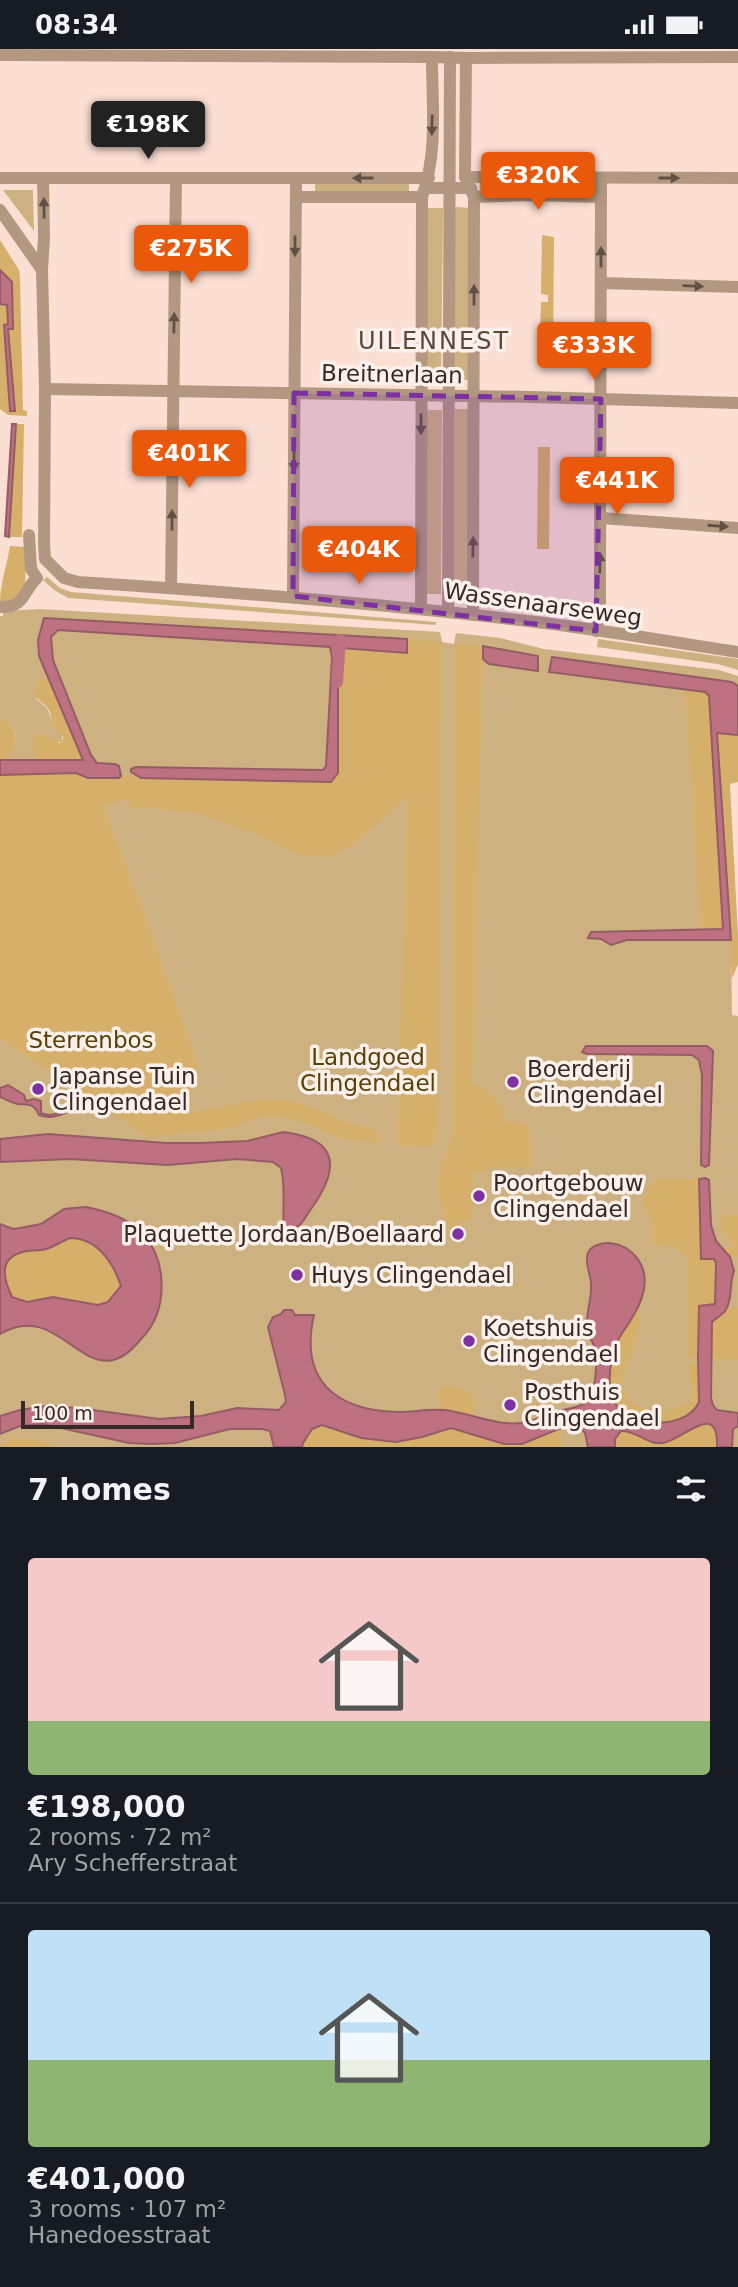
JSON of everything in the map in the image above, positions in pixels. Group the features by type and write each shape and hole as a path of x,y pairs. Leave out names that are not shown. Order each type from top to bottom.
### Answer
{"street":[{"path":"716,57 731,49"},
{"path":"0,55 738,57"},
{"path":"421,609 421,395 426,188 432,158 432,57"},
{"path":"448,612 450,57"},
{"path":"466,58 474,396 472,615"},
{"path":"0,177 296,178 426,188"},
{"path":"1,607 11,607 18,603 37,578 53,569 45,559 44,544 43,178"},
{"path":"171,588 176,178"},
{"path":"293,596 296,178"},
{"path":"296,197 601,178 738,178"},
{"path":"596,631 600,615 601,178"},
{"path":"470,187 529,195 601,197"},
{"path":"0,210 42,270"},
{"path":"601,283 738,287"},
{"name":"Breitnerlaan","path":"45,389 738,403"},
{"path":"601,518 738,528"},
{"path":"29,535 32,569 37,578"},
{"name":"Wassenaarseweg","path":"53,569 64,578 78,582 293,596 421,609 738,652"}],"highlighted area":[{"path":"294,393 601,399 596,631 293,596"}],"green space":[{"path":"315,181 409,183 409,191 315,192"},
{"path":"480,183 587,186 587,194 480,191"},
{"path":"3,190 33,190 34,231"},
{"path":"455,207 471,208 471,380 455,380"},
{"path":"426,208 443,208 441,382 425,382"},
{"path":"542,235 554,237 553,359 539,359 541,302 548,302 548,295 541,294"},
{"path":"0,240 19,270 23,410 27,411 27,416 8,415 0,409 0,304 7,304 8,324 4,324 10,410 15,410 8,329 12,329 1,273 0,270"},
{"path":"455,409 472,409 471,595 454,595"},
{"path":"425,410 442,410 441,594 425,594"},
{"path":"16,424 24,424 22,537 9,537"},
{"path":"538,447 550,447 549,549 537,549"},
{"path":"10,546 26,547 25,593 13,601 0,603 2,582"},
{"path":"47,577 60,588 71,592 436,622 436,625 68,598 43,580"},
{"name":"Landgoed Clingendael","path":"40,609 440,632 442,642 454,644 456,633 500,638 544,649 719,670 738,676 738,686 732,682 705,692 709,696 711,731 717,732 731,940 732,1015 738,1016 738,1447 0,1447 0,760 4,760 9,754 16,737 12,728 0,718 0,616 3,616 3,611","holes":["49,679 81,762 57,742 62,742 62,734 50,722 47,708 36,699"]},
{"name":"Sterrenbos","path":"407,639 441,642 438,1129 433,1147 397,1145 407,797 352,846 325,858 299,855 253,833 201,814 133,808 129,806 127,799 103,806 198,1066 184,1114 263,1099 288,1100 323,1111 347,1123 378,1130 381,1133 381,1143 341,1138 306,1123 282,1117 259,1117 231,1128 149,1137 0,1039 0,775 76,773 88,778 135,775 141,778 338,773 338,651 341,648 407,652"},
{"path":"598,639 738,659 738,670 718,664 597,647"},
{"path":"455,644 483,646 472,1084 483,1087 490,1093 504,1110 504,1122 522,1122 526,1125 532,1150 532,1168 486,1167 486,1172 473,1172 472,1221 459,1221 457,1238 446,1221 437,1183 450,1140 453,1118"},
{"path":"41,678 49,679 82,761 38,761 31,745 35,735 45,734 59,743 63,737 50,724 47,707 34,694"},
{"path":"685,690 705,692 709,696 723,930 700,930"},
{"path":"0,718 11,726 16,737 13,750 4,760 0,760"},
{"path":"717,732 738,735 738,782 730,784 738,936 738,964 732,979"},
{"path":"658,1178 699,1179 701,1258 714,1259 716,1263 715,1304 699,1306 698,1358 688,1358 688,1261 677,1250 652,1244 651,1220 642,1205 645,1192"},
{"path":"720,1215 738,1215 738,1257 730,1257 724,1248 731,1248 731,1240 722,1233"},
{"path":"70,1238 80,1239 96,1247 113,1268 121,1286 108,1303 98,1305 53,1297 27,1302 12,1297 3,1280 7,1259 13,1254 47,1249"},
{"path":"639,1306 637,1335 623,1381 628,1397 635,1404 655,1411 685,1404 692,1398 689,1363 698,1363 699,1402 693,1411 671,1422 658,1423 632,1417 621,1411 611,1398 609,1372 615,1347"},
{"path":"738,1307 738,1360 711,1359 712,1322 726,1309"},
{"path":"454,1386 469,1392 474,1399 473,1416 442,1410 436,1393 442,1387"},
{"path":"702,1424 714,1427 718,1433 717,1447 615,1447 615,1439 621,1431 660,1442"},
{"path":"322,1425 342,1433 379,1441 422,1437 451,1428 504,1444 544,1436 560,1428 561,1447 303,1447 309,1433"},
{"path":"13,1438 37,1440 58,1447 0,1447"}],"shaded area":[{"path":"0,270 12,282 13,329 8,329 15,411 10,411 4,325 8,324 7,305 0,304"},
{"path":"12,424 16,424 9,537 5,536"},
{"path":"44,618 407,639 407,653 341,648 338,650 338,773 331,782 141,778 131,772 131,769 323,770 326,766 332,658 330,647 58,630 51,637 53,660 91,755 97,763 119,766 121,776 88,778 76,773 0,775 0,760 83,760 39,656 38,640"},
{"path":"483,646 538,656 538,671 489,664 483,659"},
{"path":"552,657 732,682 738,686 738,735 717,733 731,940 627,940 611,945 601,939 588,938 591,932 723,929 709,696 705,692 549,672"},
{"path":"586,1046 707,1046 713,1051 709,1165 701,1165 702,1075 699,1060 692,1055 587,1054 582,1052"},
{"path":"8,1085 24,1095 26,1101 41,1101 41,1113 45,1115 76,1106 79,1108 45,1117 39,1115 31,1105 0,1097 0,1088"},
{"path":"283,1132 316,1141 325,1149 330,1168 327,1181 304,1220 288,1231 284,1228 281,1168 273,1162 237,1159 168,1165 70,1159 0,1162 0,1139 48,1134 200,1143 247,1141"},
{"path":"699,1179 709,1180 711,1225 716,1241 730,1257 734,1271 727,1307 712,1322 711,1398 717,1410 738,1413 738,1426 733,1429 732,1447 717,1447 716,1433 712,1425 706,1424 663,1443 621,1431 615,1439 615,1447 588,1447 585,1433 580,1427 566,1426 522,1444 504,1444 451,1428 396,1442 361,1438 322,1425 312,1429 302,1447 274,1447 270,1431 262,1429 230,1429 175,1443 152,1444 129,1443 43,1424 20,1426 0,1434 0,1416 46,1406 159,1419 201,1416 237,1408 279,1410 286,1402 268,1327 273,1317 284,1310 292,1310 295,1315 314,1315 311,1338 312,1357 317,1374 340,1398 356,1405 397,1412 444,1410 506,1423 531,1421 577,1407 590,1398 596,1370 596,1351 587,1326 591,1280 587,1257 593,1247 607,1243 622,1246 635,1255 644,1272 645,1281 637,1309 619,1337 612,1356 610,1391 615,1403 637,1419 666,1422 680,1419 691,1412 699,1402 699,1306 715,1304 716,1263 714,1259 701,1259"},
{"path":"86,1207 124,1219 143,1234 157,1258 162,1286 157,1314 142,1338 118,1359 100,1360 87,1355 49,1331 35,1326 18,1327 0,1334 0,1224 13,1229 41,1224 64,1209","holes":["70,1238 80,1239 103,1253 118,1277 121,1286 108,1302 98,1305 53,1297 27,1302 12,1297 5,1274 7,1262 12,1257 18,1253 46,1249"]}],"waterway":[{"path":"337,682 340,640"}],"place":[{"name":"Boerderij Clingendael","path":"513,1082"},
{"name":"Japanse Tuin Clingendael","path":"38,1089"},
{"name":"Poortgebouw Clingendael","path":"479,1196"},
{"name":"Plaquette Jordaan/Boellaard","path":"458,1234"},
{"name":"Huys Clingendael","path":"297,1275"},
{"name":"Koetshuis Clingendael","path":"469,1341"},
{"name":"Posthuis Clingendael","path":"510,1405"}],"district":[{"name":"UILENNEST","path":"434,341"}]}
